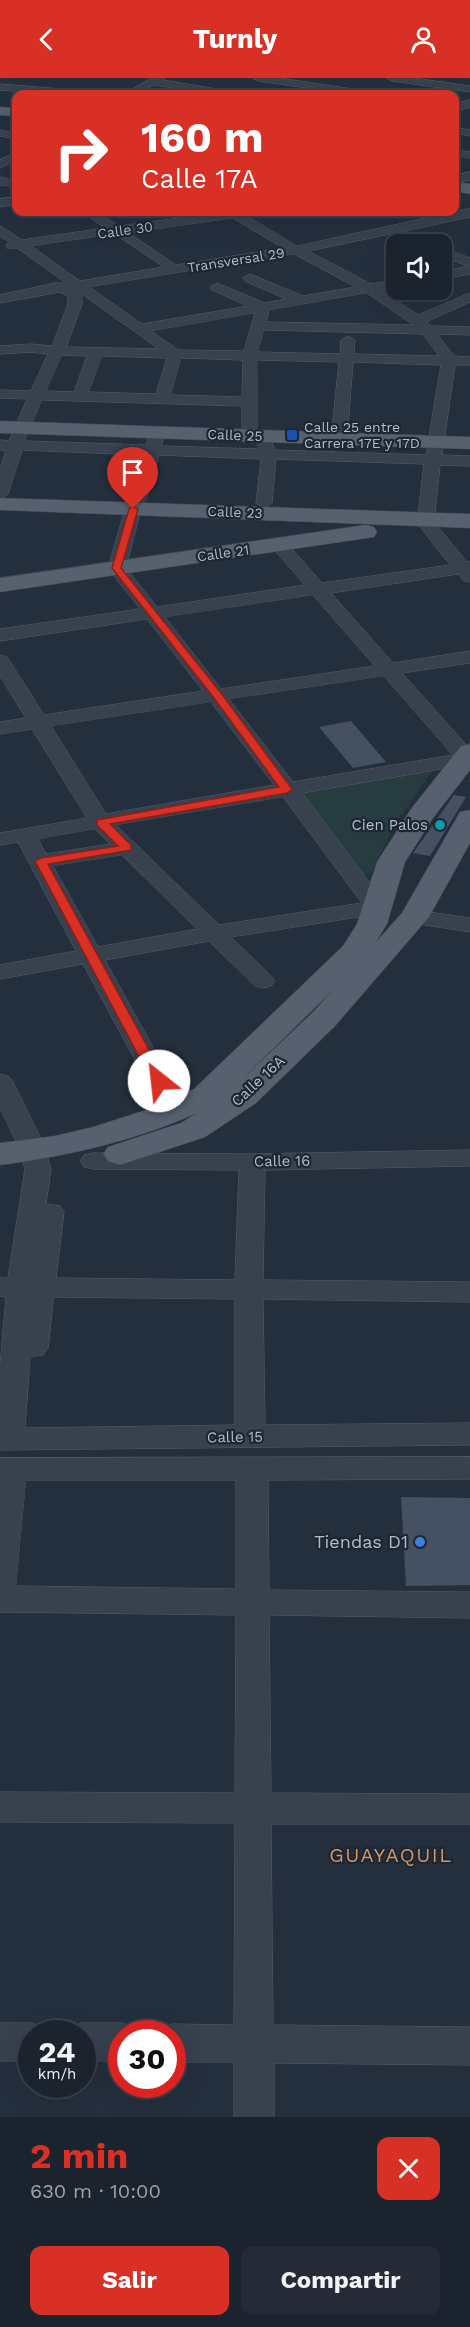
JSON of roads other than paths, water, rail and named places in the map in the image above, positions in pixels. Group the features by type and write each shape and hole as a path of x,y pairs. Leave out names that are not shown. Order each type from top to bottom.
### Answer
{"main road":[{"name":"Calle 25","path":"0,427 12,440 260,442 339,439 434,451 470,443"},
{"name":"Calle 23","path":"0,495 430,518 470,510"},
{"name":"Calle 23","path":"0,507 264,503 470,521"},
{"name":"Calle 21","path":"0,585 279,545 430,518"},
{"name":"Calle 16A","path":"42,1162 175,1111 206,1096 354,952 368,930 391,862 421,815 469,756"},
{"name":"Calle 16A","path":"42,1162 93,1161 193,1130 235,1103 324,1019 414,917 470,818"},
{"path":"0,1154 42,1162"},
{"path":"0,1172 42,1162"}],"street":[{"path":"35,90 44,78"},
{"path":"258,78 339,90"},
{"path":"301,90 332,78"},
{"path":"392,78 470,91"},
{"path":"137,90 156,80 208,90"},
{"path":"55,90 67,82"},
{"path":"0,87 26,90"},
{"path":"94,216 170,265"},
{"name":"Calle 30","path":"0,246 215,216"},
{"path":"0,635 319,589 467,571 430,518 434,451 449,360 422,325 336,277 331,267 293,249 239,216"},
{"name":"Transversal 29","path":"0,299 170,265 293,249 433,216"},
{"name":"Transversal 29","path":"0,294 293,249 456,216"},
{"path":"0,230 75,294 75,304 57,351 12,440 0,495"},
{"path":"391,230 401,234"},
{"path":"452,256 470,263"},
{"path":"452,274 470,270"},
{"path":"250,278 300,300"},
{"path":"63,285 99,300 142,328 175,354"},
{"path":"142,328 386,286"},
{"path":"218,287 263,307"},
{"path":"339,439 345,358 350,328 362,290"},
{"path":"75,304 99,300"},
{"path":"422,325 467,300"},
{"path":"263,307 250,355 250,402 260,442 264,503"},
{"path":"258,326 350,328 422,325 470,331"},
{"path":"10,336 31,348"},
{"path":"0,350 31,348 57,351 470,361"},
{"path":"80,397 96,352"},
{"path":"162,399 175,354"},
{"path":"0,394 250,402"},
{"path":"0,972 215,933 377,907 218,696 117,568 155,442"},
{"path":"260,442 434,451 470,461"},
{"path":"279,545 469,756"},
{"path":"0,728 470,657"},
{"path":"0,661 101,823 263,981"},
{"path":"0,839 101,823 469,756"},
{"path":"25,835 175,1111"},
{"path":"41,861 127,848"},
{"path":"414,917 470,927"},
{"path":"0,1082 42,1162 20,1287 0,1585"},
{"name":"Calle 16","path":"93,1161 252,1162 470,1158"},
{"path":"252,1162 249,1290 254,2117"},
{"path":"20,1287 470,1292"},
{"name":"Calle 15","path":"9,1451 48,1470 470,1434"},
{"name":"Calle 15","path":"9,1451 251,1453 470,1468"},
{"path":"0,1599 470,1605"},
{"path":"0,1807 470,1809"},
{"path":"0,2042 18,2042"},
{"path":"186,2043 470,2046"}],"place":[{"name":"Calle 25 entre Carrera 17E y 17D","path":"292,435"},
{"name":"Cien Palos","path":"440,825"},
{"name":"Tiendas D1","path":"420,1542"}],"district":[{"name":"GUAYAQUIL","path":"391,1855"}]}
